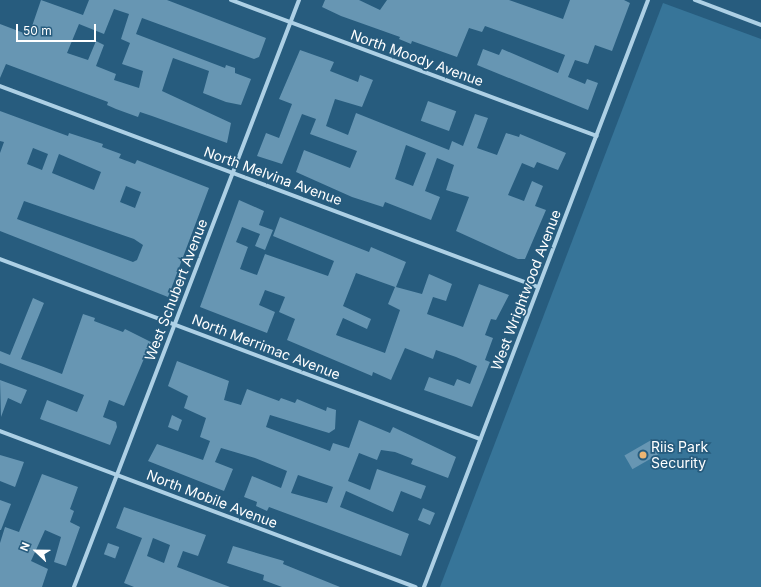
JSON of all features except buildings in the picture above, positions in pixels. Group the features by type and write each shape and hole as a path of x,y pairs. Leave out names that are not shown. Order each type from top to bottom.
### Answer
{"street":[{"name":"North Moody Avenue","path":"231,0 596,136"},
{"name":"West Schubert Avenue","path":"74,587 298,0"},
{"name":"West Wrightwood Avenue","path":"424,587 648,0"},
{"path":"695,0 761,25"},
{"name":"North Melvina Avenue","path":"0,86 538,287"},
{"name":"North Merrimac Avenue","path":"0,259 480,439"},
{"name":"North Mobile Avenue","path":"0,431 416,587"}],"shaded area":[{"path":"663,3 761,39 761,587 440,587"}],"place":[{"name":"Riis Park Security","path":"643,455"}]}
